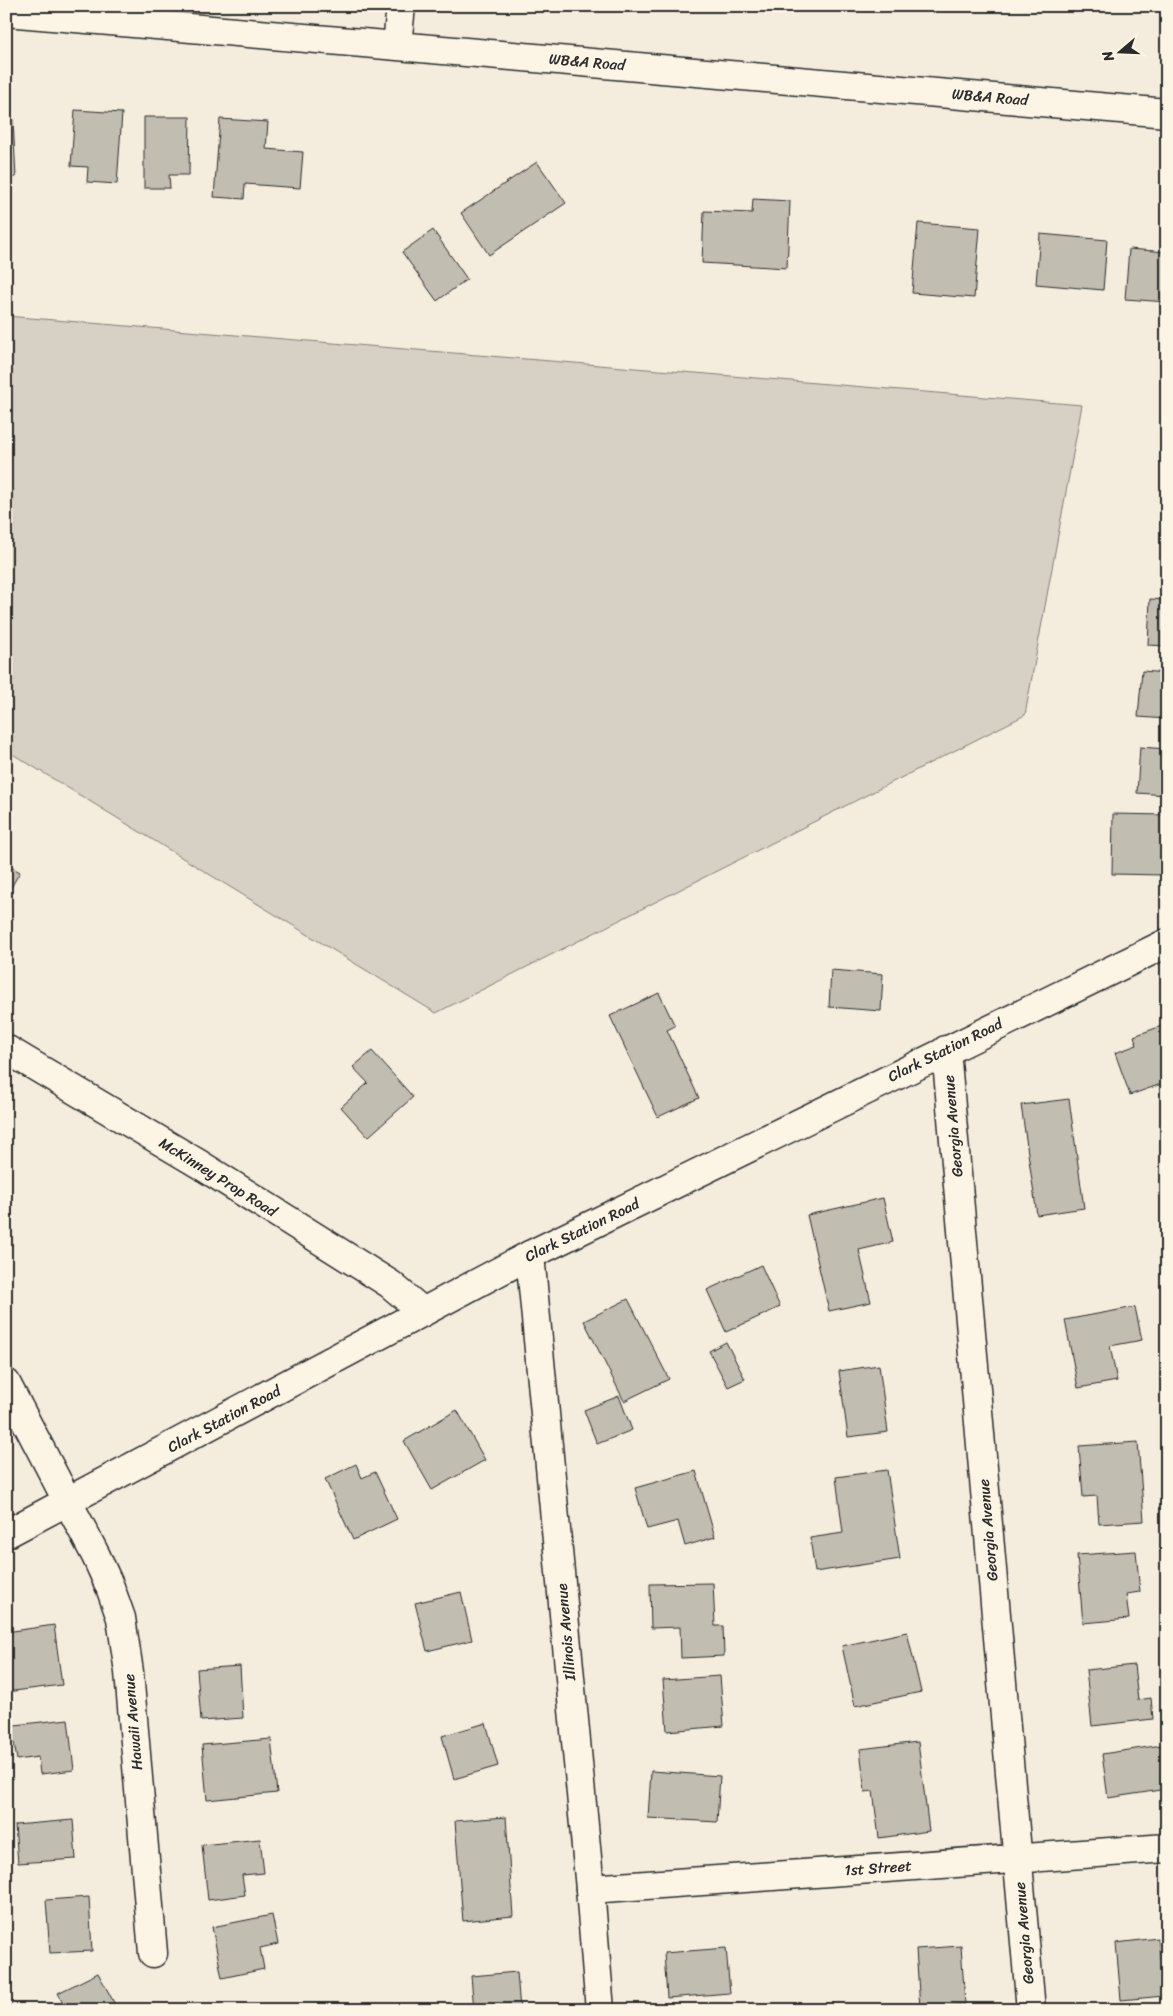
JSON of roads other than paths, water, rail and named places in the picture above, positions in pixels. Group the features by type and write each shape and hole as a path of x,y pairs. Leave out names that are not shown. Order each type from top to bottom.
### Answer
{"street":[{"path":"396,46 401,6"},
{"name":"WB&A Road","path":"6,12 1167,113"},
{"name":"Clark Station Road","path":"6,1534 530,1255 1167,943"},
{"name":"McKinney Prop Road","path":"6,1049 198,1164 390,1284 423,1312"},
{"name":"Georgia Avenue","path":"946,1050 1030,2010"},
{"name":"Illinois Avenue","path":"530,1255 600,2010"},
{"name":"Hawaii Avenue","path":"6,1383 107,1579 121,1618 128,1672 154,1953"},
{"name":"1st Street","path":"590,1889 1167,1848"}]}
